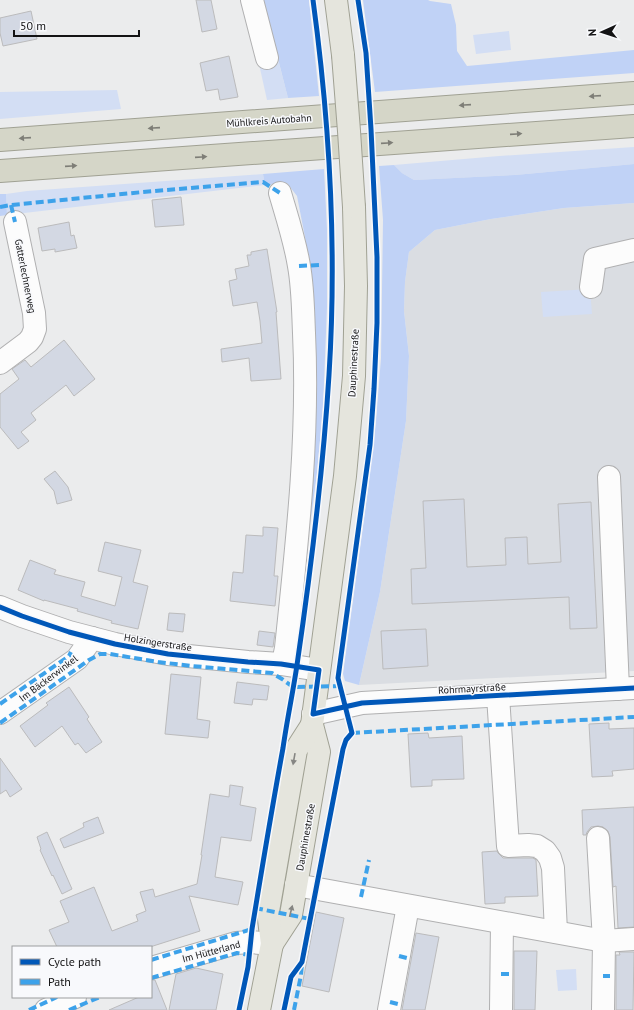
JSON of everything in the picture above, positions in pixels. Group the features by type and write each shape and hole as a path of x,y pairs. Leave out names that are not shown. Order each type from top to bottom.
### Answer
{"highway":[{"name":"Mühlkreis Autobahn","path":"0,140 634,93"},
{"path":"0,171 634,126"}],"main road":[{"name":"Dauphinestraße","path":"259,1010 272,944 268,911 296,750 312,719 345,476 354,376 356,286 354,207 350,131 336,0"},
{"name":"Dauphinestraße","path":"272,944 291,915 319,752 312,719"}],"street":[{"path":"252,0 267,58"},
{"path":"280,193 299,266 305,356 305,437 299,517 286,648 281,664"},
{"name":"Gatterlechnerweg","path":"0,363 28,342 35,329 34,313 15,222"},
{"path":"591,287 595,259 634,250"},
{"path":"609,476 626,689"},
{"name":"Holzingerstraße","path":"0,607 69,632 115,644 168,654 281,664 319,670"},
{"name":"Im Bäckerwinkel","path":"0,713 77,659 92,638"},
{"name":"Rohrmayrstraße","path":"312,719 362,703 626,689"},
{"path":"498,696 508,846 537,846 545,851 550,858 553,868 556,932"},
{"path":"598,838 604,941 602,1010"},
{"path":"296,885 604,941 634,940"},
{"path":"389,1010 408,906"},
{"path":"501,1010 502,923"},
{"name":"Im Hütterland","path":"152,968 236,943 250,942 272,944"},
{"path":"46,1010 73,998"}],"shaded area":[{"path":"263,0 309,0 319,96 288,98"},
{"path":"363,0 428,0 451,4 456,25 457,51 467,66 634,50 634,73 375,92"},
{"path":"269,25 288,98 267,100 251,28"},
{"path":"509,31 511,50 476,54 473,35"},
{"path":"117,90 121,109 0,119 0,92"},
{"path":"634,147 634,164 515,175 414,180 402,173 394,165 499,156"},
{"path":"634,164 634,203 564,208 491,219 435,230 409,252 405,282 404,311 409,356 406,421 380,592 359,685 345,681 343,674 368,490 381,358 383,220 379,166 394,165 402,173 414,180 515,175"},
{"path":"324,169 327,229 327,307 323,408 317,473 307,548 310,272 297,196 287,183 265,185 263,174"},
{"path":"263,174 265,185 7,215 6,194 27,191"},
{"path":"0,194 6,194 7,215 0,216"},
{"path":"634,203 634,671 359,685 380,592 406,421 409,356 404,311 405,282 409,252 435,230 491,219 564,208"},
{"path":"590,289 592,314 543,317 541,292"},
{"path":"576,969 577,990 558,991 556,970"}],"building":[{"path":"196,0 211,0 217,29 202,32"},
{"path":"31,11 37,39 3,46 0,33 0,18"},
{"path":"229,56 238,97 220,100 218,89 206,91 200,63"},
{"path":"181,197 184,225 155,227 152,200"},
{"path":"69,222 71,236 74,235 77,248 55,252 55,249 42,251 38,228"},
{"path":"267,249 277,312 281,379 251,381 249,358 222,362 221,349 262,343 257,302 233,306 229,281 237,279 235,269 249,266 247,255 251,255 251,252"},
{"path":"64,340 95,379 74,396 66,385 31,413 36,420 21,432 29,441 18,449 0,427 0,394 19,379 12,369 25,360 31,367"},
{"path":"55,471 68,487 72,500 57,504 54,491 44,479"},
{"path":"464,499 467,567 506,565 505,538 527,537 528,564 561,562 558,504 591,502 597,628 570,629 569,597 412,604 411,569 426,568 423,501"},
{"path":"263,527 278,528 274,576 278,576 275,606 230,601 233,572 243,573 246,535 263,536"},
{"path":"105,542 141,550 133,582 148,586 138,629 111,623 112,621 77,611 78,609 44,601 18,590 30,560 56,570 54,574 85,582 81,596 115,606 122,577 98,571"},
{"path":"169,613 185,614 183,632 167,630"},
{"path":"426,629 428,666 383,669 381,631"},
{"path":"259,631 275,633 273,647 257,645"},
{"path":"171,674 201,677 197,719 210,721 208,738 165,734"},
{"path":"237,682 269,686 267,700 253,699 252,705 234,703"},
{"path":"69,687 89,717 87,719 102,742 86,753 78,743 75,745 62,726 35,747 20,726 48,705 46,703"},
{"path":"609,723 609,729 634,728 634,769 612,771 613,776 592,777 589,724"},
{"path":"428,733 429,738 462,736 464,779 432,780 432,786 411,787 408,734"},
{"path":"0,758 22,789 10,797 6,790 0,794"},
{"path":"230,785 243,787 240,805 256,808 251,841 221,837 215,877 243,882 238,905 189,896 200,931 152,946 57,946 49,930 69,922 60,901 94,887 112,931 138,921 136,915 146,911 140,892 153,889 155,897 197,884 210,794 229,797"},
{"path":"634,807 634,927 618,928 616,886 613,887 610,837 608,831 603,827 598,826 591,827 586,835 583,835 582,810"},
{"path":"98,817 104,833 64,848 60,839 84,827 83,823"},
{"path":"47,832 72,889 62,894 40,850 37,837"},
{"path":"497,851 503,858 533,858 536,860 538,896 505,897 505,903 485,904 482,852"},
{"path":"316,912 344,918 329,992 302,986"},
{"path":"416,933 439,937 425,1010 402,1010"},
{"path":"514,951 537,951 535,1010 514,1010"},
{"path":"619,952 634,952 633,1010 616,1010 616,955 620,955"},
{"path":"196,968 223,974 216,1010 169,1010 176,974"},
{"path":"152,980 155,980 167,1010 109,1010 137,998 152,998"}],"marked path":[{"path":"0,207 143,192 263,182 280,193"},
{"path":"11,205 15,222"},
{"path":"299,266 320,265"},
{"path":"0,704 69,656 71,652"},
{"path":"0,723 89,660 100,654 110,654 192,666 272,673 293,687 340,686"},
{"path":"352,733 634,717"},
{"path":"361,897 369,860"},
{"path":"255,908 310,919"},
{"path":"152,960 252,929"},
{"path":"152,978 237,953 249,955"},
{"path":"399,956 407,958"},
{"path":"294,1010 302,963"},
{"path":"501,974 511,974"},
{"path":"603,976 610,976"},
{"path":"29,1010 55,998"},
{"path":"69,1010 98,998"},
{"path":"390,1002 398,1004"}],"cycle path":[{"path":"239,1010 248,967 252,929 297,665 316,520 329,375 332,234 328,140 313,0"},
{"path":"284,1010 291,977 302,962 343,749 346,740 352,733 338,678 370,445 377,323 377,257 371,129 366,53 358,0"},
{"path":"0,607 69,632 115,644 168,654 281,664 319,670 313,714 362,703 634,688"}]}
